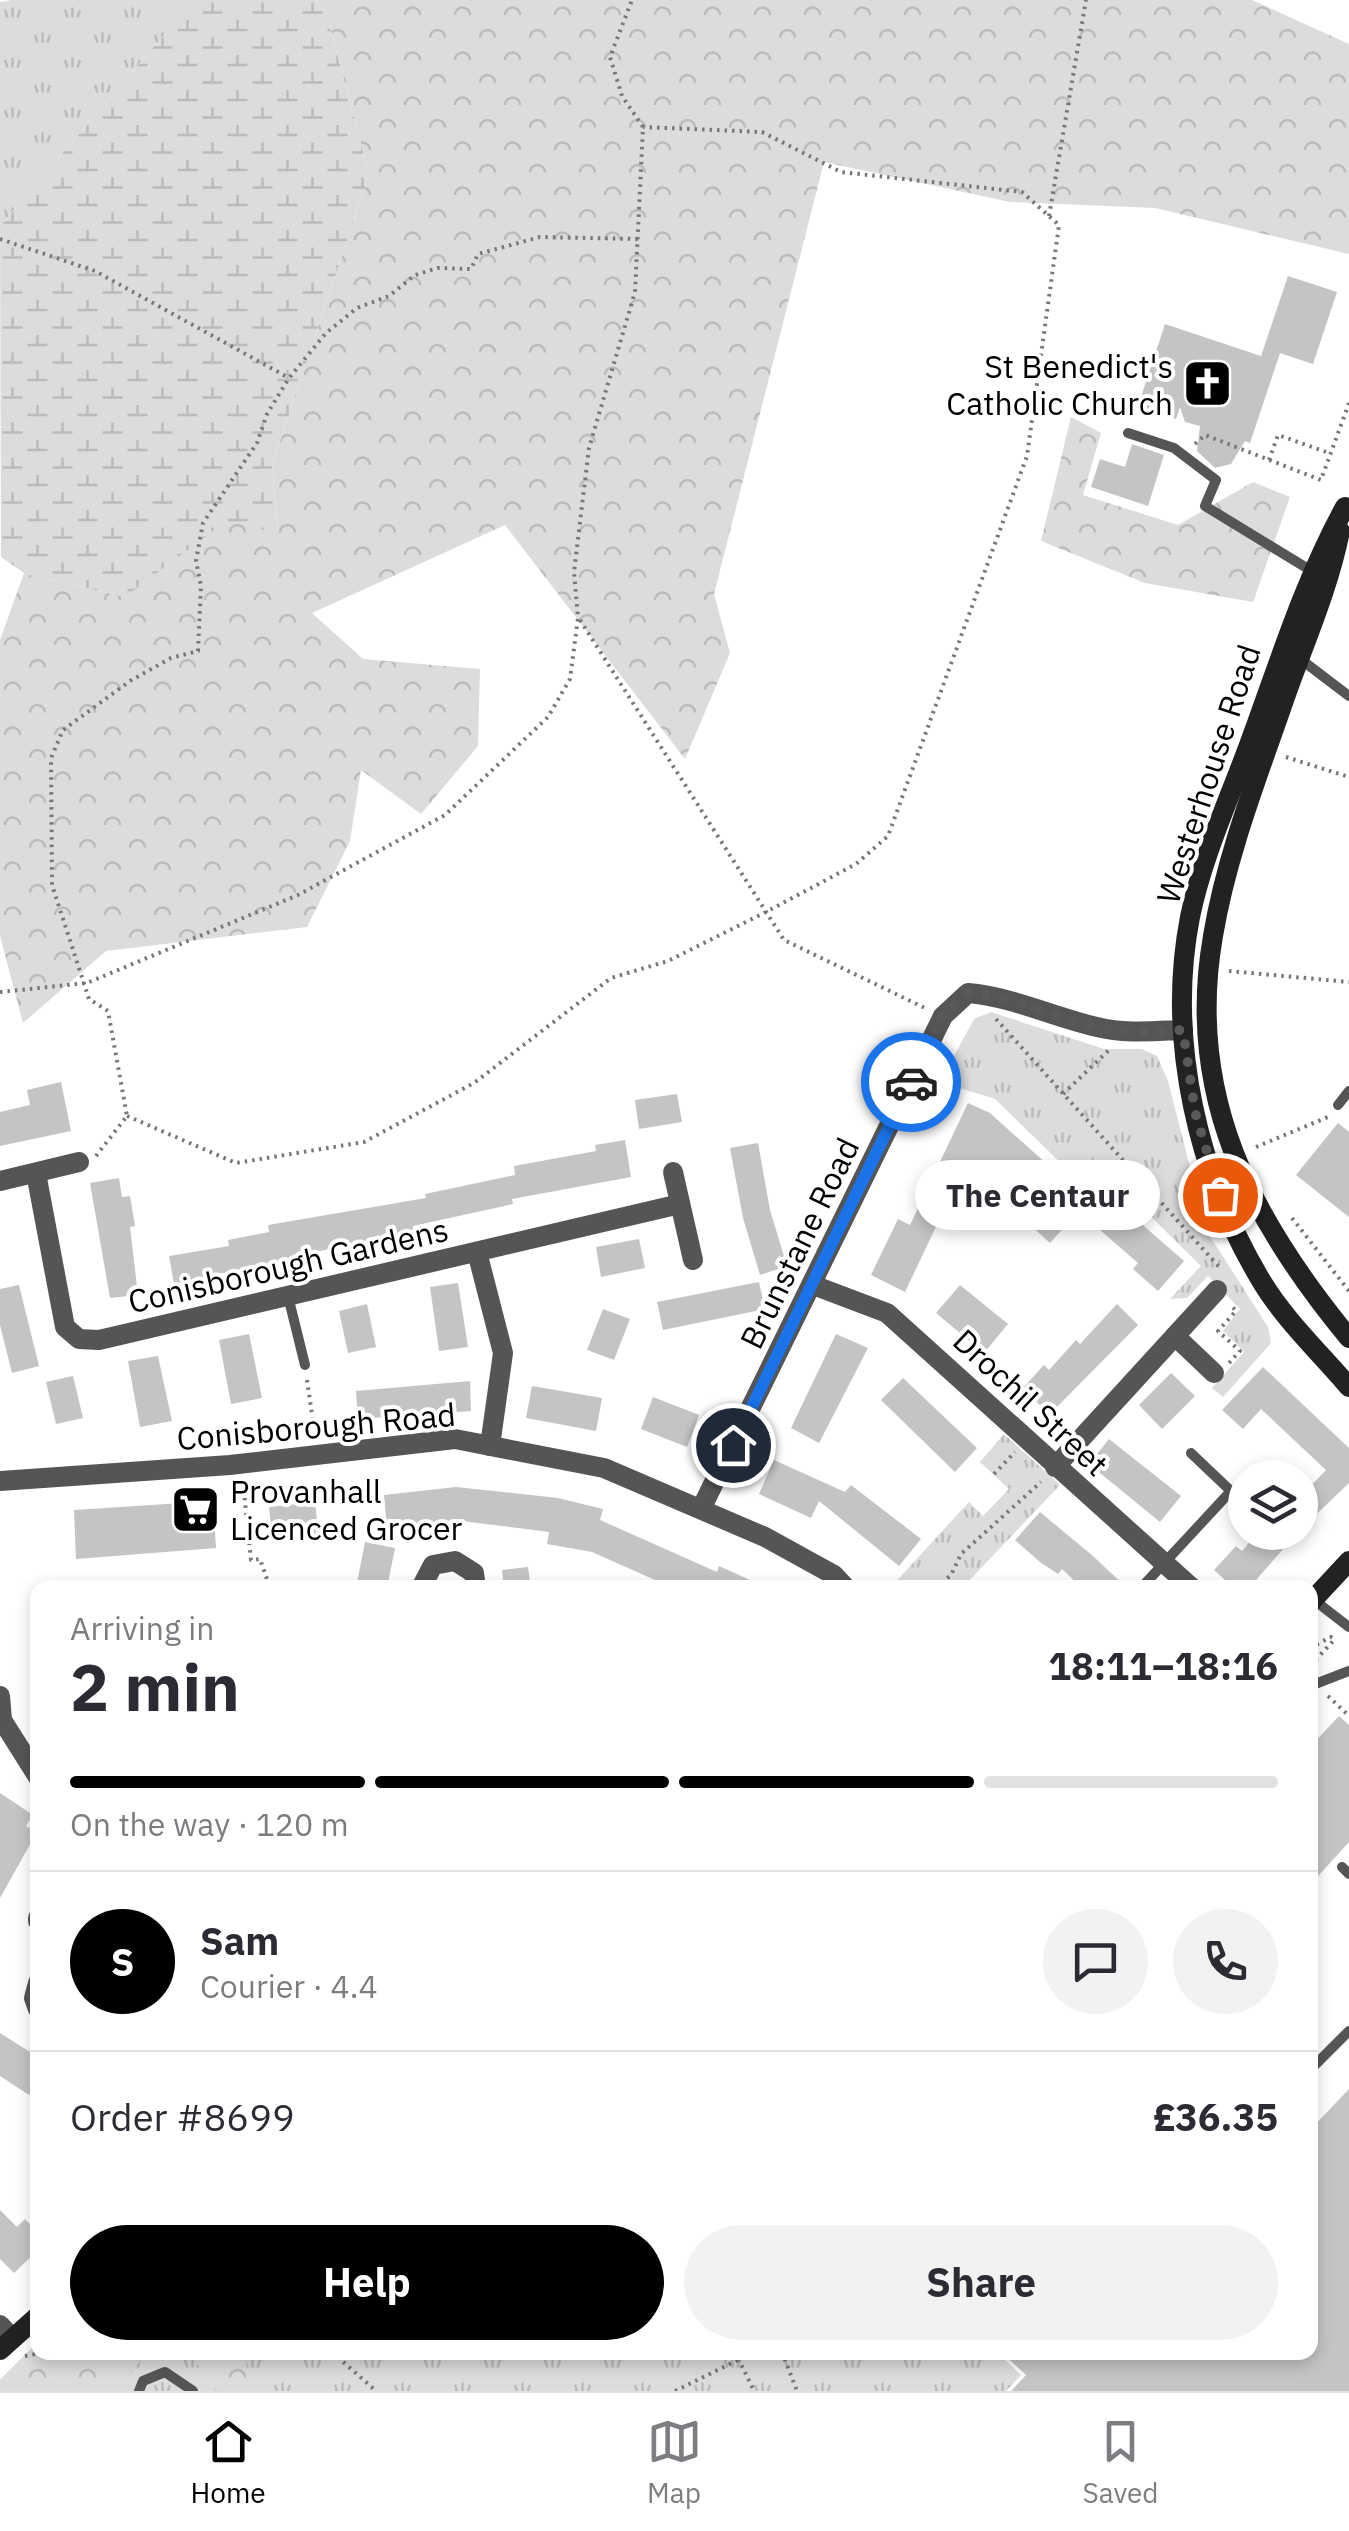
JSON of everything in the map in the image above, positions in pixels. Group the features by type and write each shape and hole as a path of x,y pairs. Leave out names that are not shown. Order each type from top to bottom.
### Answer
{"street":[{"name":"Westerhouse Road","path":"1348,503 1208,852 1190,918 1183,1030 1195,1112 1230,1224 1276,1302 1349,1387"},
{"name":"Westerhouse Road","path":"1290,652 1267,751 1225,884 1209,970 1209,1046 1224,1126 1246,1190 1278,1247 1349,1338"},
{"path":"942,1016 968,993 1116,1030 1183,1030"},
{"name":"Brunstane Road","path":"701,1509 942,1016"},
{"path":"0,1181 80,1162"},
{"path":"673,1172 693,1260"},
{"name":"Conisborough Gardens","path":"36,1173 65,1327 79,1340 99,1340 680,1204"},
{"path":"476,1252 503,1354 490,1446"},
{"path":"1055,1467 1175,1336 1220,1280"},
{"name":"Drochil Street","path":"813,1285 886,1313 1183,1580"},
{"path":"1175,1336 1214,1373"},
{"name":"Conisborough Road","path":"0,1482 240,1464 455,1439 604,1468 701,1509 829,1580"},
{"path":"426,1580 434,1565 455,1560 474,1574 475,1580"},
{"path":"1318,1594 1349,1560"},
{"path":"0,1696 1,1720 30,1765"},
{"path":"4,2338 30,2321"}],"lane":[{"path":"1128,433 1183,455 1216,480 1205,506 1320,574"},
{"path":"1290,652 1349,696"},
{"path":"1338,1106 1349,1091"},
{"path":"288,1296 305,1365"},
{"path":"1148,1580 1231,1490 1190,1453"},
{"path":"1318,1605 1349,1627"},
{"path":"1318,1683 1349,1671"},
{"path":"1318,2062 1349,2031"},
{"path":"139,2391 143,2381 165,2372 192,2391"}],"path":[{"path":"1,991 87,983 298,896 445,815 548,717 570,679 578,618 574,572 588,448 635,292 643,127 622,96 610,56 632,0"},
{"path":"1049,216 1086,0"},
{"path":"127,1116 236,1163 364,1142 474,1083 611,978 668,960 766,912 856,864 888,836 1027,456 1059,225 1022,192 841,172 762,132 643,127"},
{"path":"80,1162 94,1159 127,1116 108,1011 90,999 52,884 51,758 63,730 130,681 171,658 198,651 201,586 196,561 203,523 257,443 267,414 289,378 326,333 357,308 389,296 415,275 438,268 471,269 478,254 540,237 638,239"},
{"path":"0,239 95,271 289,378"},
{"path":"1183,455 1205,435 1321,480 1349,402"},
{"path":"1269,460 1278,435 1330,453"},
{"path":"578,618 784,940 942,1016"},
{"path":"1267,751 1349,776"},
{"path":"1209,970 1349,982"},
{"path":"984,994 984,1006 1130,1168 1220,1280"},
{"path":"1063,1094 1108,1054 1116,1030"},
{"path":"1260,1158 1255,1144 1326,1119 1338,1106"},
{"path":"1101,1200 1130,1168"},
{"path":"1290,1216 1349,1291"},
{"path":"305,1365 318,1455"},
{"path":"994,1474 1026,1440"},
{"path":"240,1464 251,1560 260,1560 267,1580"},
{"path":"945,1580 961,1554 1009,1516 1055,1467"},
{"path":"1318,1644 1330,1637 1334,1640 1318,1657"},
{"path":"341,2360 376,2391"},
{"path":"675,2391 738,2360 754,2391"},
{"path":"785,2360 797,2391"}],"green space":[{"path":"194,0 0,226 0,2"},
{"path":"194,0 315,0 325,8 369,175 272,465 278,533 226,521 125,597 24,573 1,557 0,226"},
{"path":"315,0 1252,0 1349,44 1349,254 1155,208 1010,202 824,162 714,594 730,653 685,759 505,525 312,613 363,659 480,669 478,746 421,814 361,770 350,841 307,927 106,951 23,1023 0,936 0,640 24,573 125,597 226,520 278,532 272,465 369,175 325,8"},
{"path":"1071,417 1101,433 1083,495 1178,525 1253,482 1290,497 1253,602 1145,583 1041,541"},
{"path":"991,1012 1104,1049 1142,1049 1157,1056 1168,1081 1206,1230 1268,1327 1271,1343 1223,1397 1212,1388 1244,1352 1223,1331 1240,1309 1208,1276 1187,1298 1170,1299 1201,1266 1122,1188 1103,1204 995,1099 940,1082 974,1019"},
{"path":"1004,1434 1060,1485 970,1580 897,1580 969,1502 983,1516 1009,1489 980,1462"},
{"path":"30,2350 30,2360 1005,2360 1021,2375 1006,2391 0,2391 0,2380"},
{"path":"30,2350 30,2360 142,2360 116,2391 0,2391 0,2380"},
{"path":"194,2360 247,2360 246,2391 217,2391"}],"building":[{"name":"St Benedict's Catholic Church","path":"1288,276 1337,292 1313,364 1280,353 1250,443 1245,441 1231,464 1215,468 1197,451 1200,426 1185,422 1180,407 1176,419 1138,406 1165,324 1261,356"},
{"path":"1132,444 1164,455 1148,506 1091,487 1100,459 1125,467"},
{"path":"61,1082 71,1131 0,1146 0,1112 30,1105 27,1090"},
{"path":"677,1094 682,1122 639,1129 635,1100"},
{"path":"968,1103 990,1113 1088,1201 1050,1243 975,1175 955,1218 943,1212 905,1292 871,1275 898,1219 910,1225"},
{"path":"1338,1123 1349,1132 1349,1217 1296,1175"},
{"path":"625,1140 631,1177 512,1199 513,1204 413,1226 413,1230 174,1284 169,1256 229,1246 228,1240 269,1232 268,1225 426,1198 425,1194 515,1175 514,1166 596,1151 595,1145"},
{"path":"758,1143 770,1210 787,1266 760,1275 743,1218 730,1148"},
{"path":"119,1178 122,1197 130,1196 135,1226 130,1227 138,1295 110,1298 90,1183"},
{"path":"1113,1199 1184,1261 1158,1291 1133,1269 1138,1263 1092,1223"},
{"path":"639,1239 645,1268 601,1277 596,1247"},
{"path":"759,1282 765,1309 663,1330 657,1302"},
{"path":"458,1283 468,1347 439,1351 430,1287"},
{"path":"19,1285 39,1366 12,1373 0,1325 0,1289"},
{"path":"960,1285 1008,1324 984,1353 936,1313"},
{"path":"367,1304 376,1347 348,1353 339,1311"},
{"path":"1117,1304 1138,1325 1050,1414 1022,1389 1044,1365 1049,1370 1076,1340 1080,1344"},
{"path":"603,1309 630,1319 614,1360 587,1350"},
{"path":"249,1334 262,1398 231,1404 219,1340"},
{"path":"836,1334 868,1348 819,1443 791,1428"},
{"path":"158,1356 172,1421 140,1427 128,1361"},
{"path":"1263,1367 1349,1448 1349,1483 1318,1513 1318,1478 1326,1470 1318,1460 1261,1409 1243,1429 1222,1410"},
{"path":"1171,1373 1195,1396 1162,1429 1139,1405"},
{"path":"73,1376 83,1418 56,1424 46,1382"},
{"path":"903,1378 977,1448 955,1472 881,1400"},
{"path":"470,1381 471,1411 358,1419 356,1391"},
{"path":"532,1386 602,1398 596,1431 526,1418"},
{"path":"653,1397 699,1415 687,1447 641,1429"},
{"path":"1109,1439 1181,1496 1160,1522 1089,1464"},
{"path":"774,1460 845,1492 851,1485 921,1539 899,1566 819,1501 811,1518 759,1494"},
{"path":"456,1487 558,1498 603,1509 600,1520 717,1572 719,1566 750,1580 655,1580 592,1552 547,1544 549,1532 454,1520 387,1528 384,1495"},
{"path":"213,1501 216,1548 76,1559 74,1510"},
{"path":"315,1502 319,1538 273,1543 269,1507"},
{"path":"1040,1512 1118,1580 1074,1580 1062,1569 1058,1574 1015,1540"},
{"path":"365,1542 395,1548 389,1580 358,1580"},
{"path":"1232,1550 1282,1550 1256,1580 1225,1580 1214,1570"},
{"path":"528,1567 530,1580 503,1580 502,1570"},
{"path":"1339,1716 1349,1725 1349,1842 1318,1876 1318,1738"},
{"path":"0,1793 30,1813 26,1826 30,1828 30,1844 0,1898"},
{"path":"0,2033 30,2052 30,2094 0,2076"},
{"path":"1349,2089 1349,2391 1011,2391 1026,2375 1010,2360 1318,2360 1318,2122"},
{"path":"0,2210 17,2227 25,2219 30,2224 30,2258 14,2273 0,2259"}],"way so far":[{"path":"911,1082 942,1016 968,993 998,997 1098,1028 1130,1032 1183,1030 1195,1112 1208,1166 1220,1195"}],"place":[{"name":"St Benedict's Catholic Church","path":"1208,384"},
{"name":"The Centaur","path":"1220,1195"},
{"name":"Provanhall Licenced Grocer","path":"195,1509"}],"route":[{"path":"733,1445 911,1082"}]}
